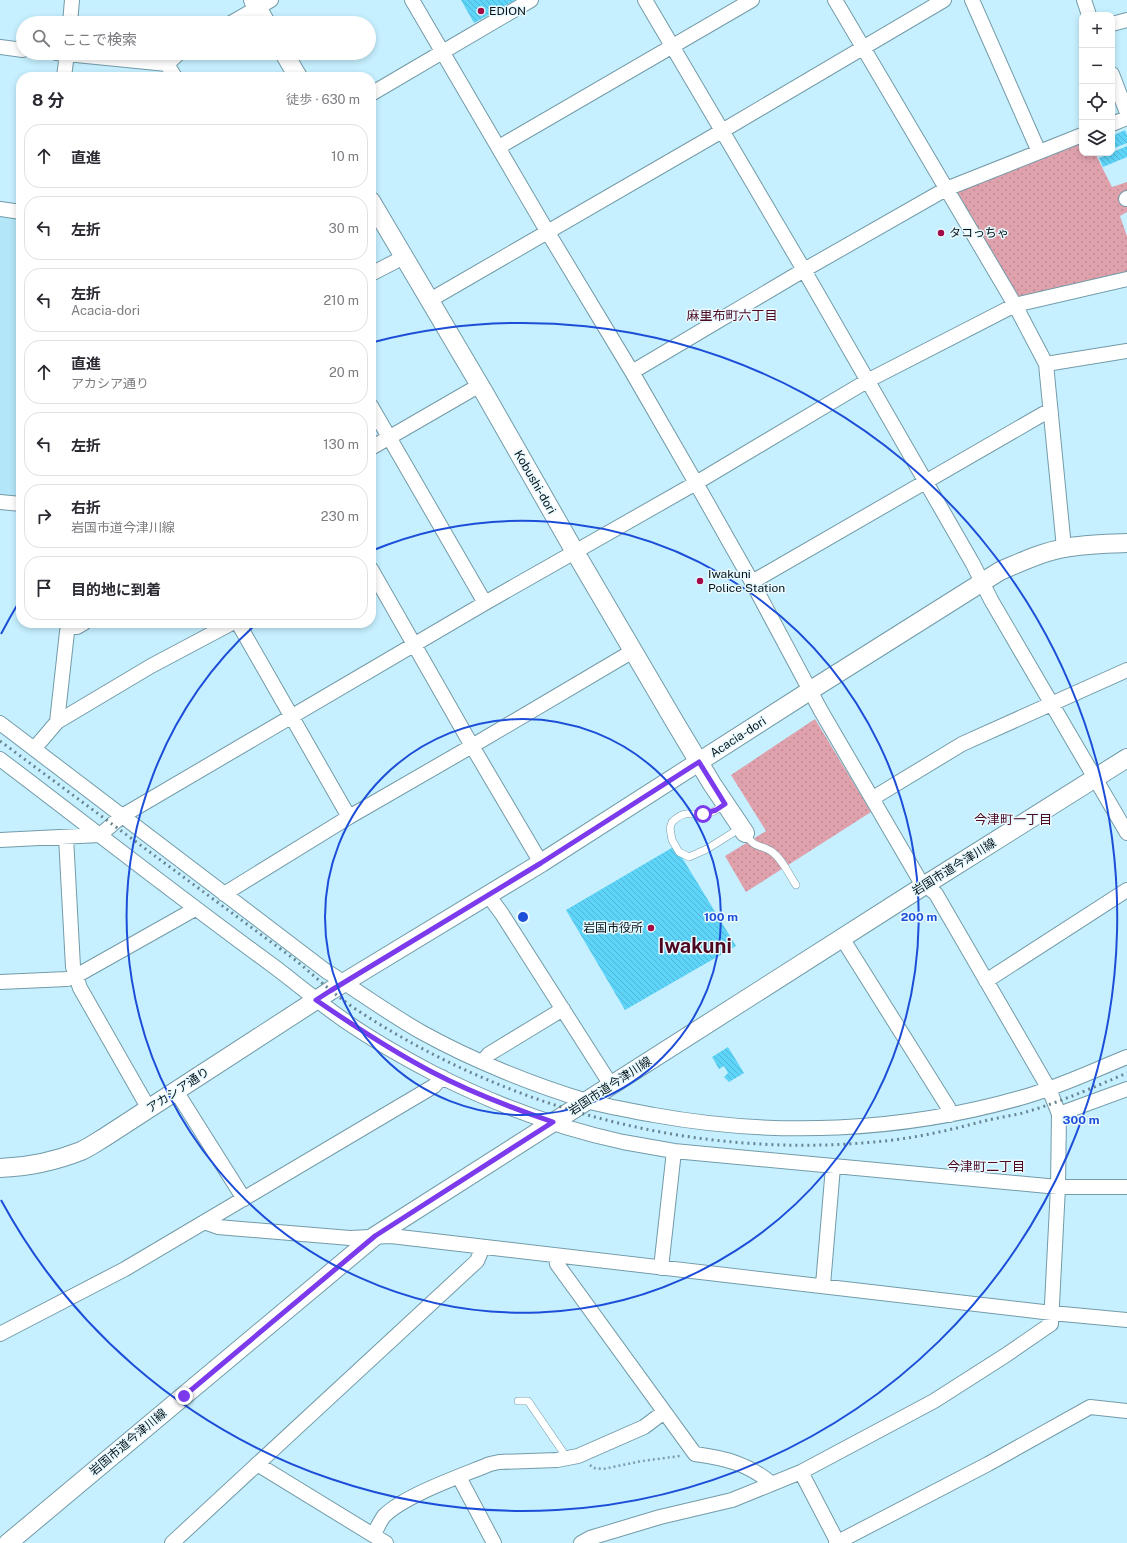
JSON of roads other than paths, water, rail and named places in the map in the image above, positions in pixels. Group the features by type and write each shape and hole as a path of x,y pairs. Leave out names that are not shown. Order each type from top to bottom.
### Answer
{"street":[{"path":"71,16 72,0"},
{"path":"412,0 547,231 632,372 752,582 822,711 919,879 936,894 986,980 1049,1089 1059,1114 1058,1187 1051,1324 934,1401 801,1472 732,1500 660,1517 590,1538 581,1543"},
{"path":"376,91 531,0"},
{"path":"645,0 868,380 991,600 1127,833"},
{"path":"499,147 752,0"},
{"path":"835,0 1015,305 1046,364 1064,548"},
{"path":"430,300 722,131 944,0"},
{"path":"972,0 1039,152"},
{"path":"1084,0 1089,12"},
{"path":"242,16 261,3 264,16"},
{"path":"1115,23 1127,20"},
{"path":"0,47 16,49"},
{"path":"63,60 64,72"},
{"path":"129,60 167,64 171,60"},
{"path":"288,60 295,72"},
{"path":"167,64 172,72"},
{"path":"1115,82 1127,113"},
{"path":"1115,123 1127,118"},
{"path":"632,372 804,270 946,189 1079,136"},
{"name":"Kobushi-dori","path":"376,209 480,385 633,651 725,804 744,830"},
{"path":"0,210 16,212"},
{"path":"376,271 404,257"},
{"path":"0,840 100,835 122,816 416,645 485,603 696,483 868,380 1015,305 1127,279"},
{"path":"1046,364 1127,351"},
{"path":"376,445 480,385"},
{"path":"752,582 1043,414 1051,413"},
{"path":"376,414 485,603"},
{"path":"0,502 16,504"},
{"name":"Acacia-dori","path":"344,982 541,863 1000,571 1030,558 1064,548 1127,543"},
{"path":"376,577 416,645 472,746 541,863"},
{"path":"58,722 67,628"},
{"path":"34,749 58,722 151,666 223,628"},
{"path":"241,628 293,716 349,817"},
{"path":"224,894 349,817 633,651"},
{"path":"873,798 962,744 1127,670"},
{"path":"0,723 326,971 422,1032 523,1078 587,1101 681,1120 737,1127 797,1129 856,1127 950,1115 1018,1099 1049,1089 1127,1057"},
{"name":"岩国市道今津川線","path":"8,1543 375,1236 1127,758"},
{"path":"0,759 195,909 283,973 316,1000 382,1044 442,1077 490,1099 553,1122 622,1142 674,1151 1058,1187 1127,1187"},
{"path":"66,837 73,967 80,988 149,1109"},
{"path":"986,980 1127,890"},
{"path":"488,895 502,914 611,1086"},
{"path":"0,982 67,979 76,976 195,909"},
{"path":"842,938 948,1107 950,1115"},
{"name":"アカシア通り","path":"0,1168 51,1161 82,1150 149,1109 344,982"},
{"path":"483,1061 489,1054 563,1009"},
{"path":"0,1334 125,1269 244,1200 434,1086 442,1077"},
{"path":"1059,1114 1127,1089"},
{"path":"176,1090 244,1200"},
{"path":"661,1268 674,1151"},
{"path":"823,1285 833,1167"},
{"path":"204,1222 218,1227 350,1238 391,1236 661,1268 823,1285 1052,1313 1127,1320"},
{"path":"172,1543 477,1261 483,1247"},
{"path":"556,1256 557,1264 695,1454 714,1457 739,1464 758,1473 772,1484"},
{"path":"801,1472 837,1543 988,1464 1090,1408 1127,1411"},
{"path":"374,1535 383,1517 394,1507 417,1495 499,1462 572,1457 644,1427 664,1412"},
{"path":"257,1464 386,1543"},
{"path":"460,1477 494,1543"}],"lane":[{"path":"725,804 716,810 703,814 683,814 672,822 670,833 679,852 689,857 744,830 752,843 771,851 777,857 796,885"},
{"path":"518,1401 528,1401 563,1452 572,1457"}],"railway":[{"path":"0,741 294,959 332,992 357,1010 415,1045 476,1075 539,1100 604,1120 671,1134 738,1142 806,1145 874,1142 931,1134 1019,1114 1060,1101 1127,1073"}],"place":[{"name":"EDION","path":"481,11"},
{"name":"タコっちゃ","path":"941,233"},
{"name":"Iwakuni Police Station","path":"700,581"},
{"name":"岩国市役所","path":"651,928"}],"district":[{"name":"麻里布町六丁目","path":"732,315"},
{"name":"今津町一丁目","path":"1013,819"},
{"name":"Iwakuni","path":"695,946"},
{"name":"今津町二丁目","path":"986,1166"}]}
